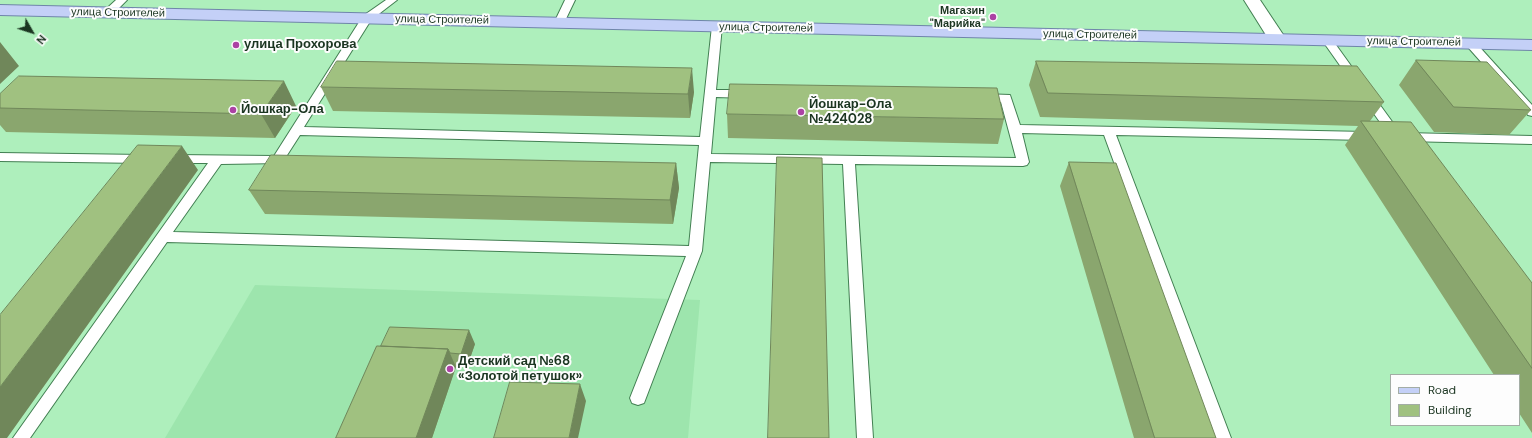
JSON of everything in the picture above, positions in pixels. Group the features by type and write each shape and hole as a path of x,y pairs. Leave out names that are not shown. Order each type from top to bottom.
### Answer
{"main road":[{"name":"улица Строителей","path":"0,10 1532,45"}],"street":[{"path":"1252,0 1278,39"}],"lane":[{"path":"108,13 122,0"},
{"path":"0,157 278,160 367,18 392,0"},
{"path":"559,23 570,0"},
{"path":"638,398 695,251 717,26"},
{"path":"1327,40 1406,149"},
{"path":"1471,44 1532,112"},
{"path":"711,93 759,94"},
{"path":"704,158 1023,162 1006,98 974,98"},
{"path":"1015,129 1532,140"},
{"path":"296,130 706,141"},
{"path":"1109,131 1223,438"},
{"path":"21,438 218,159"},
{"path":"849,160 866,438"},
{"path":"163,237 695,251"}],"shaded area":[{"name":"Детский сад №68 «Золотой петушок»","path":"255,285 700,300 688,438 165,438"}],"building":[{"path":"1416,60 1487,62 1531,110 1454,107"},
{"path":"337,61 692,68 688,94 321,87"},
{"path":"1036,61 1357,66 1384,102 1048,93"},
{"path":"19,76 284,81 261,114 0,108 0,94"},
{"path":"730,84 997,88 1004,119 727,114"},
{"path":"1361,121 1411,122 1532,283 1532,368"},
{"path":"138,145 182,146 0,387 0,315"},
{"path":"271,155 676,163 670,200 249,190"},
{"path":"777,157 822,158 829,438 768,438"},
{"path":"1069,162 1116,163 1216,438 1155,438"},
{"path":"390,327 469,330 461,354 450,353 448,349 381,346"},
{"path":"377,346 448,349 416,438 336,438"},
{"path":"510,382 580,384 569,438 494,438"}],"place":[{"name":"Магазин \"Марийка\"","path":"993,17"},
{"name":"улица Прохорова","path":"236,45"},
{"name":"Йошкар-Ола","path":"233,110"},
{"name":"Йошкар-Ола №424028","path":"801,112"},
{"name":"Детский сад №68 «Золотой петушок»","path":"450,369"}]}
